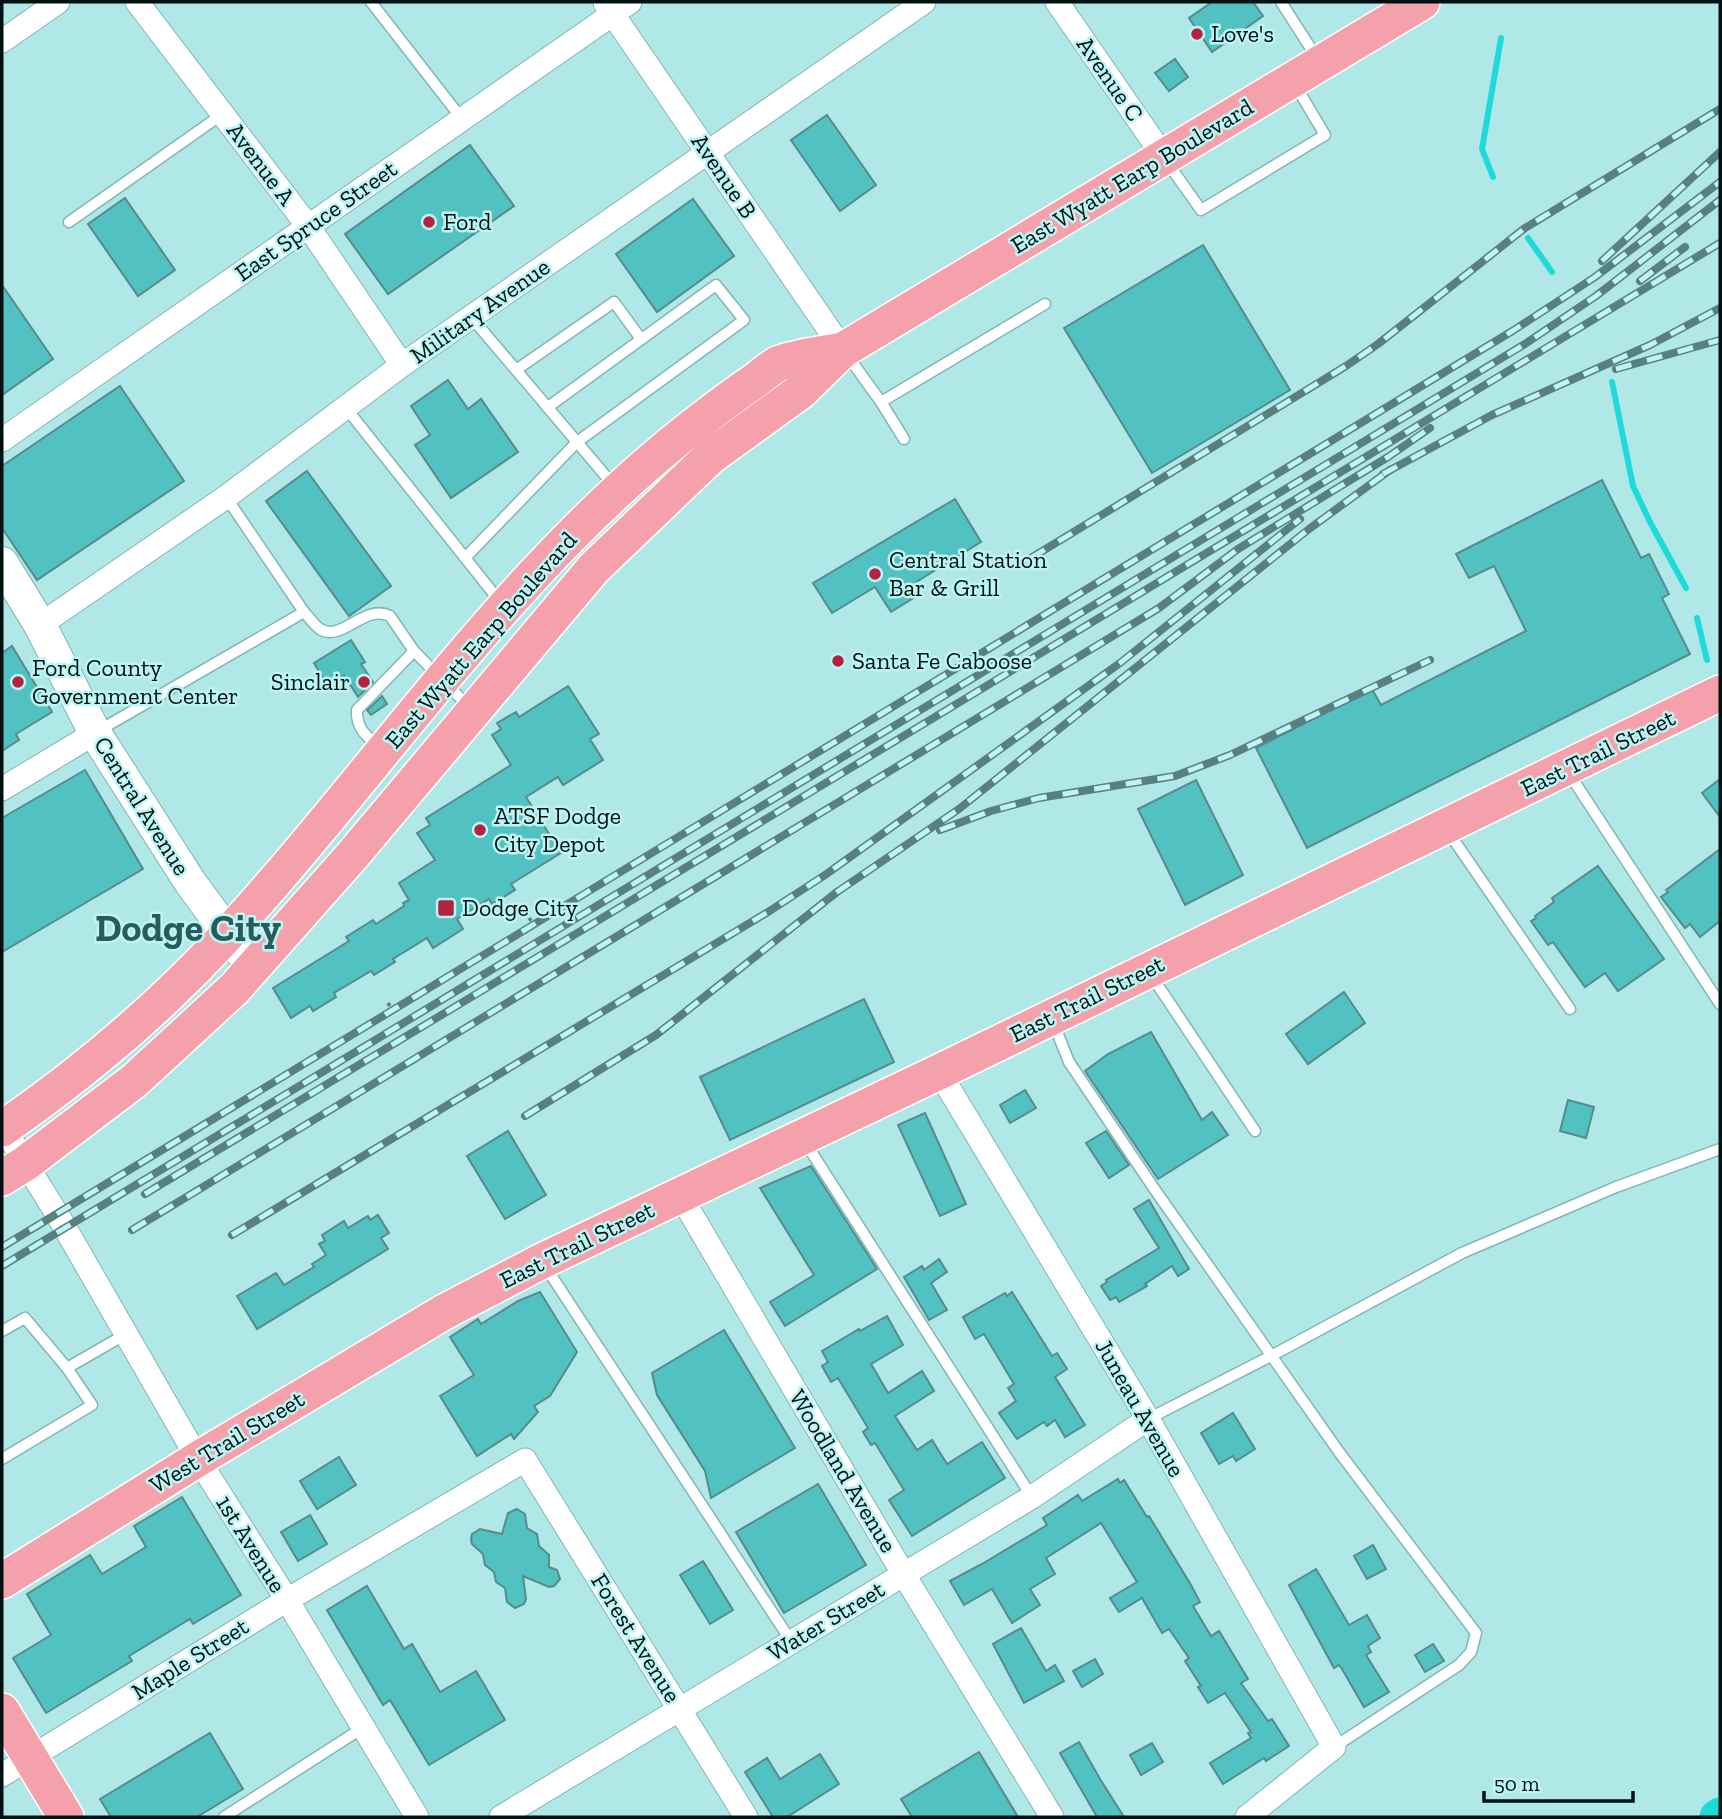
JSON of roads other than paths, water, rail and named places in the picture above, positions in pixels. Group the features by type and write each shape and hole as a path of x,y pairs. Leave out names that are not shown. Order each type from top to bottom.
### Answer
{"main road":[{"name":"East Wyatt Earp Boulevard","path":"14,1170 134,1081 234,989 351,857 594,568 710,457 801,391 843,350 1422,2"},
{"name":"East Wyatt Earp Boulevard","path":"2,1127 122,1037 177,987 228,935 504,607 577,528 668,446 778,364 843,350"},
{"name":"East Trail Street","path":"455,1306 542,1261 939,1072 1720,693"},
{"name":"West Trail Street","path":"2,1581 198,1459 455,1306"},
{"path":"2,1711 16,1766 66,1817"}],"street":[{"path":"2,41 58,2"},
{"name":"Avenue A","path":"137,2 308,226 402,365"},
{"name":"Military Avenue","path":"40,625 226,497 402,365 924,2"},
{"name":"Avenue C","path":"1057,2 1164,157"},
{"name":"East Spruce Street","path":"2,440 462,119 616,6"},
{"name":"Avenue B","path":"616,6 708,152 843,350"},
{"name":"Central Avenue","path":"2,563 40,625 95,733 190,882 253,968"},
{"path":"2,789 95,733"},
{"name":"Juneau Avenue","path":"939,1072 1148,1419 1334,1747"},
{"name":"1st Avenue","path":"2,1127 14,1170 126,1334 198,1459 287,1600 417,1817"},
{"name":"Woodland Avenue","path":"680,1195 904,1575 1052,1817"},
{"name":"Water Street","path":"501,1817 1032,1497 1148,1419"},
{"name":"Maple Street","path":"16,1766 287,1600 525,1460"},
{"name":"Forest Avenue","path":"525,1460 746,1817"},
{"path":"1247,1817 1334,1747"}],"lane":[{"path":"371,2 462,119"},
{"path":"1164,157 1201,210 1325,135 1281,2"},
{"path":"69,222 224,113"},
{"path":"465,558 577,442 744,320 716,285 548,407"},
{"path":"516,370 614,302 641,339"},
{"path":"881,402 1045,304"},
{"path":"472,318 618,491"},
{"path":"843,350 904,439"},
{"path":"345,408 504,607"},
{"path":"226,497 304,612 319,628 326,632 336,631 371,614 385,614 414,651 474,711"},
{"path":"95,733 304,612"},
{"path":"385,751 361,729 357,710 414,651"},
{"path":"1566,769 1720,1004"},
{"path":"1446,827 1570,1009"},
{"path":"1147,970 1255,1131"},
{"path":"1051,1016 1069,1062 1271,1356 1394,1526 1476,1633 1471,1652 1459,1665 1334,1747"},
{"path":"801,1137 1032,1497"},
{"path":"1148,1419 1462,1253 1616,1187 1720,1149"},
{"path":"542,1261 791,1641"},
{"path":"2,1331 25,1318 67,1368 92,1405 2,1459"},
{"path":"67,1368 126,1334"},
{"path":"224,1817 364,1727"}],"waterway":[{"path":"1493,177 1482,149 1501,38"},
{"path":"1528,238 1552,272"},
{"path":"1612,382 1633,486 1686,588"},
{"path":"1697,618 1707,660"}],"railway":[{"path":"1031,558 1346,366 1378,344 1525,228 1720,109"},
{"path":"1602,261 1720,152"},
{"path":"2,1247 1514,330 1595,277 1720,182"},
{"path":"2,1266 1525,344 1596,296 1720,200"},
{"path":"145,1194 1720,243"},
{"path":"1640,281 1685,247"},
{"path":"1383,474 1492,415 1650,345 1720,308"},
{"path":"1616,369 1720,340"},
{"path":"132,1230 1159,608 1238,549 1388,457 1430,428"},
{"path":"525,1116 656,1035 837,892 959,809 1309,529 1390,470"},
{"path":"232,1235 825,875 1120,663 1300,519"},
{"path":"940,830 991,811 1039,798 1175,776 1230,755 1430,660"}],"place":[{"name":"Love's","path":"1197,34"},
{"name":"Ford","path":"429,222"},
{"name":"Central Station Bar & Grill","path":"875,574"},
{"name":"Santa Fe Caboose","path":"838,661"},
{"name":"Ford County Government Center","path":"18,682"},
{"name":"Sinclair","path":"364,682"},
{"name":"ATSF Dodge City Depot","path":"480,830"},
{"name":"Dodge City","path":"446,908"}],"district":[{"name":"Dodge City","path":"188,928"}]}
